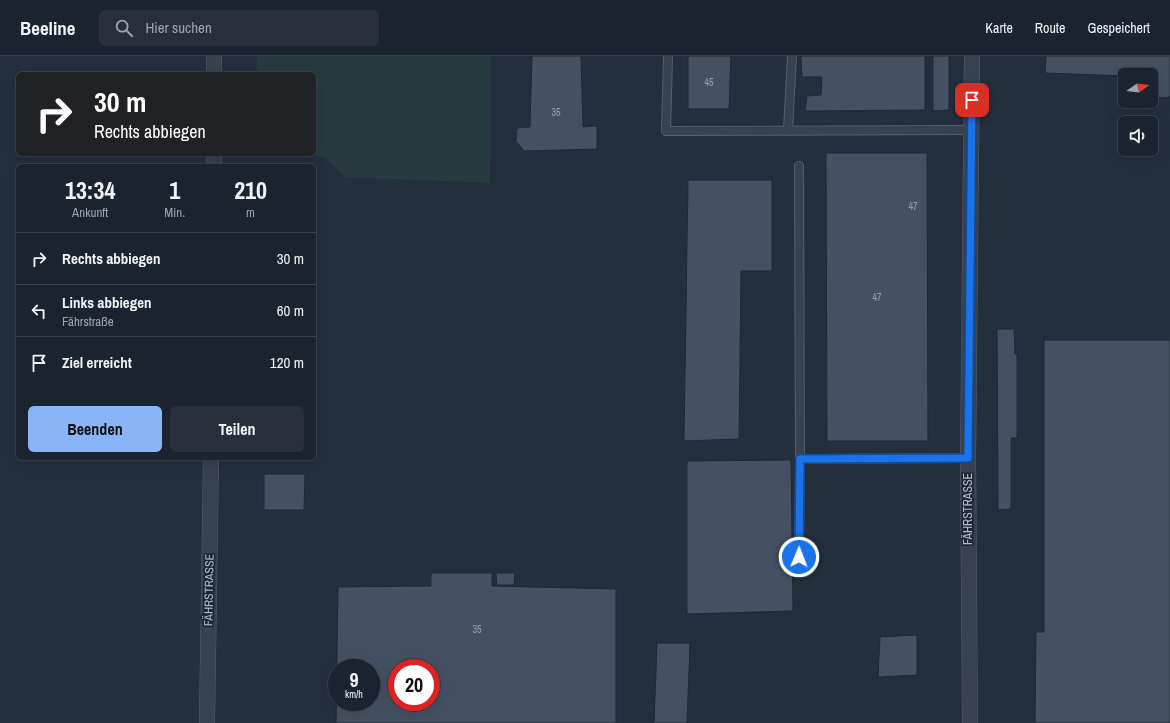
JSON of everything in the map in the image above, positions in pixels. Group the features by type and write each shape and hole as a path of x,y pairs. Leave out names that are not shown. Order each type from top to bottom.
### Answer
{"street":[{"path":"214,56 214,72"},
{"name":"FÄHRSTRASSE","path":"970,723 968,458 972,56"},
{"name":"FÄHRSTRASSE","path":"207,723 211,460"}],"lane":[{"path":"668,56 666,131 972,130"},
{"path":"788,131 792,56"},
{"path":"799,557 800,166"},
{"path":"800,459 968,458"}],"green space":[{"path":"257,56 491,56 490,183 346,177 324,157 316,156 316,72 256,72"}],"building":[{"path":"532,56 581,56 583,127 597,126 597,149 524,151 516,141 517,128 530,127"},
{"path":"688,56 731,56 729,109 688,109"},
{"path":"801,56 925,56 925,110 805,111 807,96 821,95 822,77 802,77"},
{"path":"933,56 949,56 949,110 933,111"},
{"path":"1046,56 1170,56 1170,97 1158,98 1158,68 1118,68 1118,76 1045,73"},
{"path":"826,153 927,153 928,441 827,441"},
{"path":"688,180 772,180 772,271 741,271 739,439 684,441"},
{"path":"997,329 1014,329 1015,354 1017,354 1017,438 1011,438 1011,509 998,510"},
{"path":"1044,340 1170,340 1170,723 1035,723 1036,632 1044,632"},
{"path":"791,460 793,611 687,614 687,461"},
{"path":"264,474 305,474 304,510 264,510"},
{"path":"431,573 492,573 492,586 616,589 616,723 336,723 336,711 380,711 380,659 337,659 338,587 431,586"},
{"path":"496,573 515,573 514,585 497,585"},
{"path":"917,635 917,675 878,677 880,637"},
{"path":"657,643 690,643 687,723 654,723"}],"route":[{"path":"799,557 800,459 968,458 972,100"}]}
